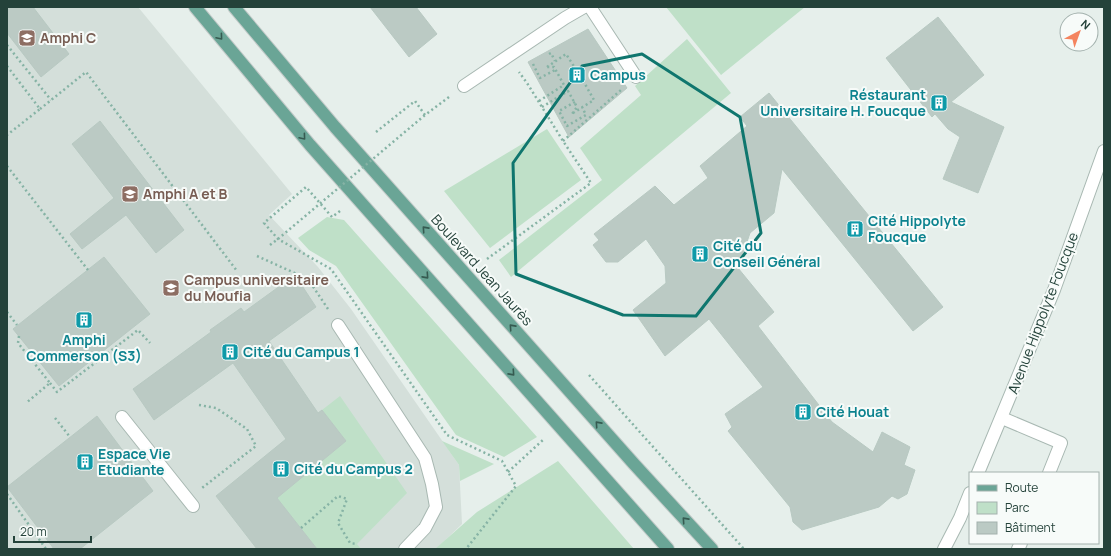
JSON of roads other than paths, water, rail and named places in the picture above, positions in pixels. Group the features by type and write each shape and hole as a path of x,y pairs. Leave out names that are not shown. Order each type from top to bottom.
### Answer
{"main road":[{"path":"195,7 310,145 668,549"},
{"name":"Boulevard Jean Jaurès","path":"234,7 335,128 634,464 712,549"}],"street":[{"path":"464,86 565,18 584,7"},
{"path":"590,7 636,77"},
{"name":"Avenue Hippolyte Foucque","path":"978,472 1054,290 1104,151"},
{"path":"338,325 426,458 436,507 425,528 405,549"},
{"path":"122,417 193,506"},
{"path":"1002,418 1061,443 1049,472"},
{"path":"944,549 960,518 969,496"},
{"path":"953,549 960,518"}],"place":[{"name":"Amphi C","path":"27,38"},
{"name":"Campus","path":"577,75"},
{"name":"Réstaurant Universitaire H. Foucque","path":"939,103"},
{"name":"Amphi A et B","path":"130,194"},
{"name":"Cité Hippolyte Foucque","path":"855,229"},
{"name":"Cité du Conseil Général","path":"700,254"},
{"name":"Campus universitaire du Moufia","path":"171,288"},
{"name":"Amphi Commerson (S3)","path":"84,320"},
{"name":"Cité du Campus 1","path":"230,352"},
{"name":"Cité Houat","path":"803,412"},
{"name":"Espace Vie Etudiante","path":"85,462"},
{"name":"Cité du Campus 2","path":"281,469"}]}
